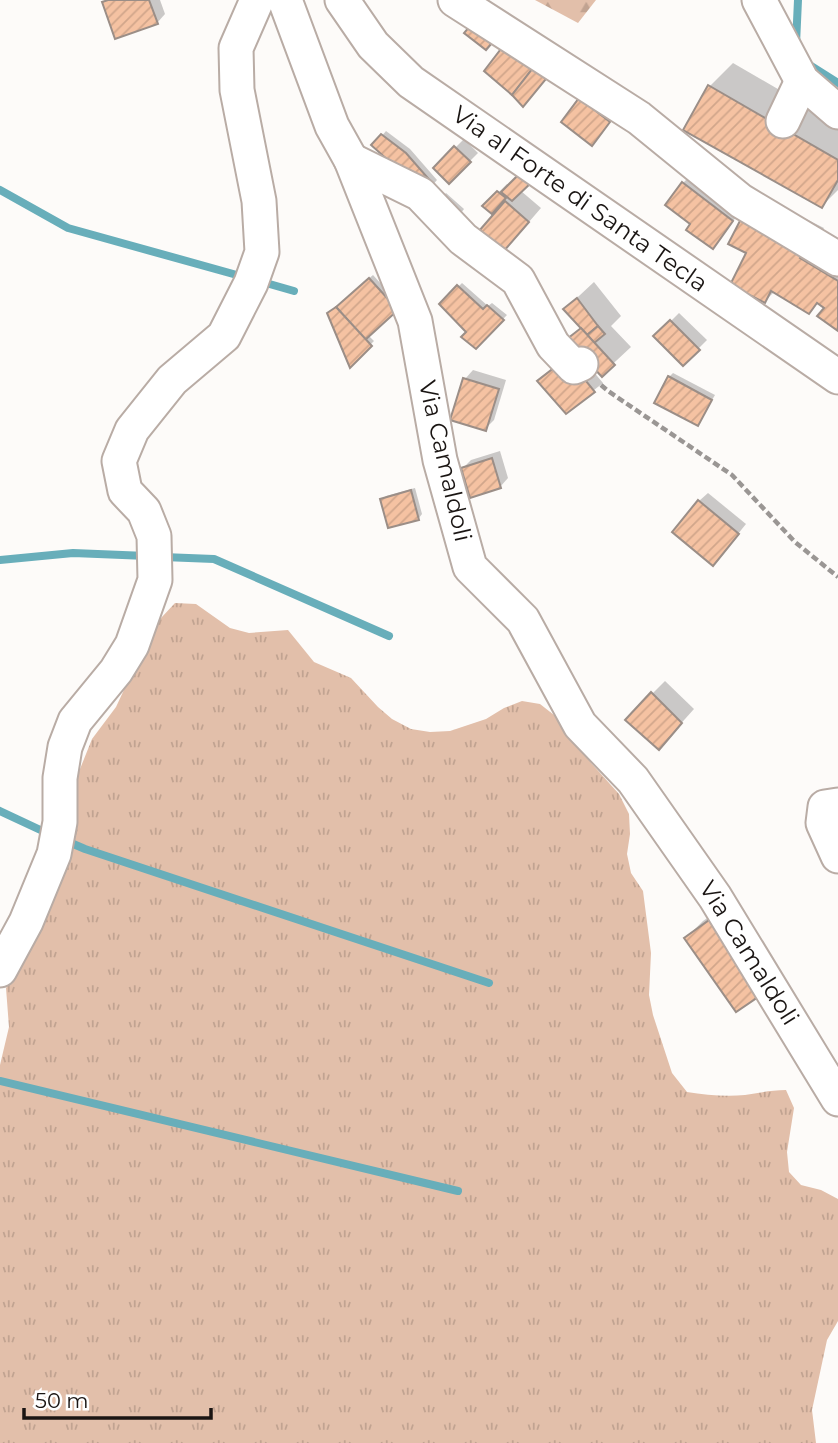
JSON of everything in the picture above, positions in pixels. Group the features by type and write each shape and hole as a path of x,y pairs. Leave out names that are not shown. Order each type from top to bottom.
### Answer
{"street":[{"path":"0,970 26,922 54,854 60,822 60,778 65,747 75,721 116,671 132,645 155,580 154,536 144,511 125,491 119,461 132,430 172,380 224,336 251,283 262,252 259,201 237,90 236,48 257,0"},
{"name":"Via Camaldoli","path":"285,0 332,126 351,160 415,321 440,460 471,567 523,620 580,725 633,780 727,916 823,1047 838,1099"},
{"name":"Via al Forte di Santa Tecla","path":"342,0 373,45 411,82 838,377"},
{"path":"455,0 639,118 741,201 838,259"},
{"path":"759,0 802,81 838,112"},
{"path":"783,121 802,81"},
{"path":"351,160 420,194 463,239 518,280 553,345 574,367 581,364"},
{"path":"838,805 825,807 822,823 838,856"}],"path":[{"path":"581,364 608,391 732,475 795,542 838,577"}],"green space":[{"path":"535,0 596,0 578,23"},
{"path":"175,603 196,604 230,628 249,633 288,630 314,662 351,678 392,719 411,729 450,731 486,719 522,701 540,704 554,715 619,794 629,814 627,854 631,873 643,891 651,953 649,995 672,1073 687,1092 738,1096 786,1090 794,1108 787,1152 789,1172 801,1185 821,1190 838,1199 838,1321 827,1340 812,1410 816,1443 0,1443 0,1065 9,1027 6,988 30,946 65,873 72,832 73,793 92,739 116,707 150,634"}],"building":[{"path":"149,0 158,24 115,39 102,2"},
{"path":"476,19 497,37 486,50 464,33"},
{"path":"504,45 533,68 512,95 484,71"},
{"path":"533,68 546,79 523,107 512,95"},
{"path":"708,85 838,160 838,180 822,208 683,130"},
{"path":"579,98 610,122 592,146 561,122"},
{"path":"381,134 406,153 434,185 427,195 371,145"},
{"path":"454,146 471,162 449,184 433,168"},
{"path":"521,172 533,181 512,201 501,192"},
{"path":"682,182 733,221 713,249 686,230 690,224 665,205"},
{"path":"497,191 506,198 492,214 482,206"},
{"path":"505,201 529,222 503,252 479,231"},
{"path":"744,213 809,245 800,258 838,281 838,331 817,316 824,308 817,303 809,314 771,291 765,303 730,285 746,253 728,244"},
{"path":"369,278 398,310 365,340 336,307"},
{"path":"457,285 483,309 487,305 504,320 476,349 461,337 466,332 439,304"},
{"path":"577,298 598,326 587,335 563,309"},
{"path":"336,307 372,346 350,368 327,313"},
{"path":"670,320 700,350 683,366 653,336"},
{"path":"598,326 605,334 594,343 587,335"},
{"path":"581,328 615,365 602,377 584,357 558,346"},
{"path":"559,364 578,371 595,392 566,414 537,381"},
{"path":"668,376 712,400 698,426 654,403"},
{"path":"463,378 499,389 486,431 450,420"},
{"path":"492,458 501,488 470,498 461,468"},
{"path":"411,490 419,520 388,528 380,499"},
{"path":"698,500 739,534 713,566 672,532"},
{"path":"651,692 682,723 659,750 625,720"},
{"path":"712,918 764,993 736,1012 684,938"}],"waterway":[{"path":"796,44 798,0"},
{"path":"805,62 838,83"},
{"path":"0,190 68,228 244,277"},
{"path":"259,281 294,291"},
{"path":"0,560 73,553 147,556"},
{"path":"163,557 214,559 389,636"},
{"path":"0,811 49,834"},
{"path":"64,840 489,983"},
{"path":"0,1081 458,1191"}]}
